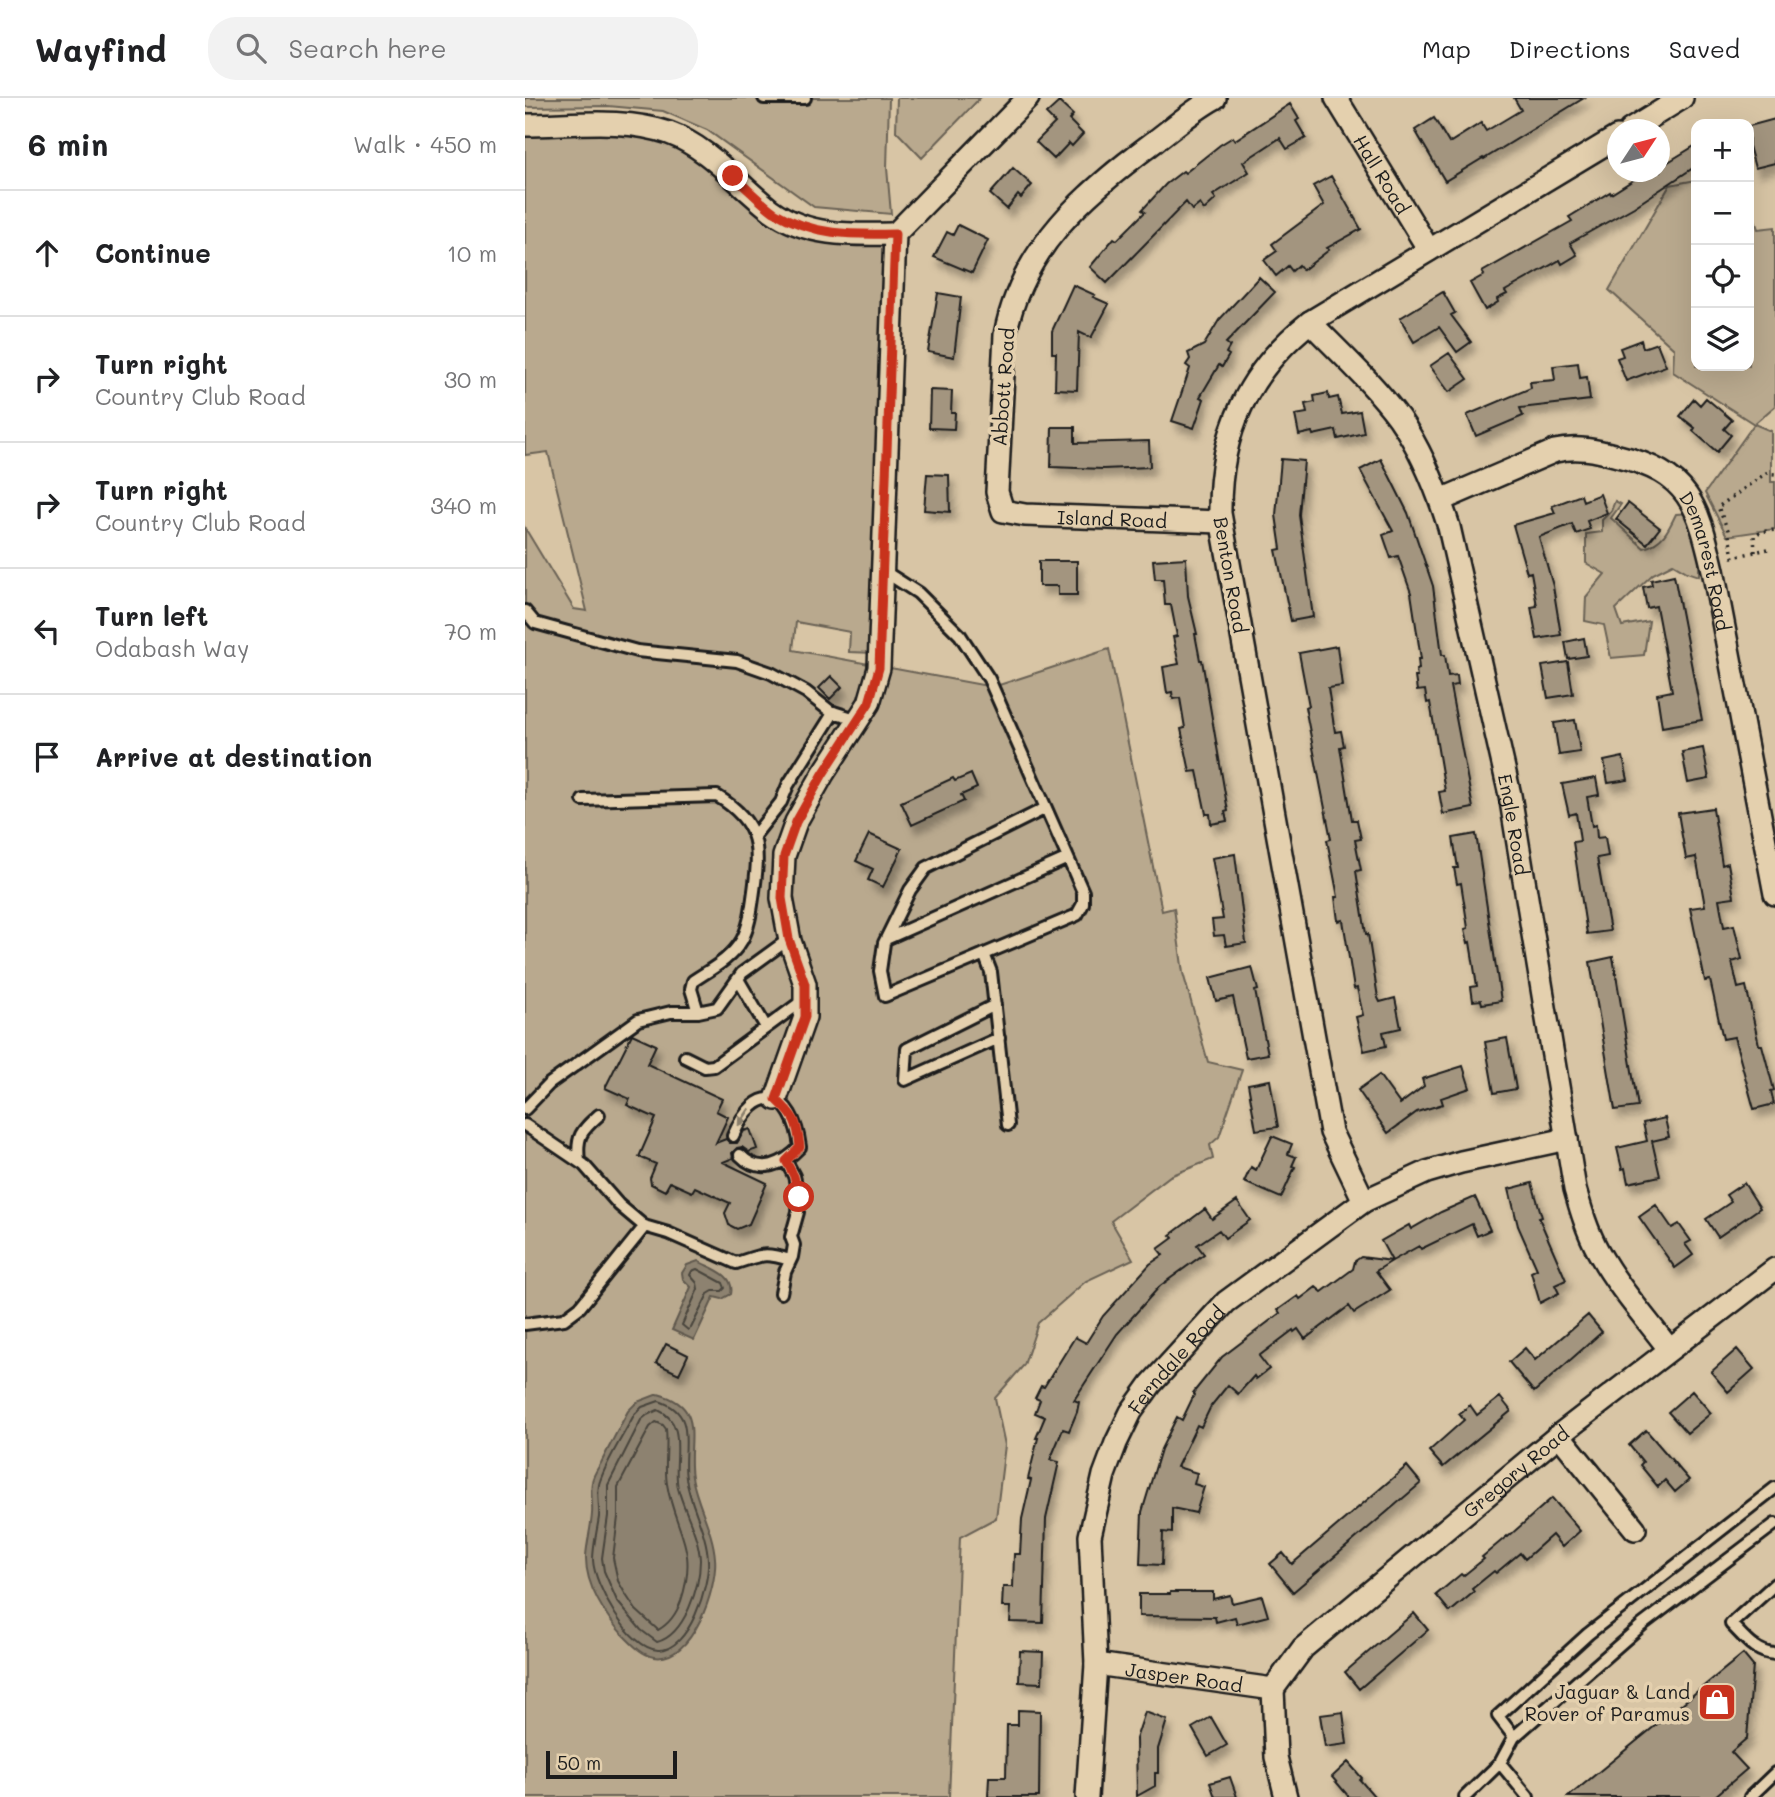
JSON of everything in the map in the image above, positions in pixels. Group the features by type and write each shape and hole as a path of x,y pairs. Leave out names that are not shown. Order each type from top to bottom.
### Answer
{"street":[{"path":"776,1099 805,1017 805,984 789,939 782,898 784,856 796,822 869,703 879,668 895,234 1028,98"},
{"name":"Abbott Road","path":"1003,511 997,492 1005,335 1009,312 1019,285 1033,259 1086,197 1117,169 1215,98"},
{"name":"Hall Road","path":"1336,98 1429,250"},
{"path":"1648,119 1682,98"},
{"path":"525,125 627,123 670,133 705,152 773,211 803,226 839,235 895,234"},
{"name":"Benton Road","path":"1364,1201 1331,1132 1221,522 1219,492 1226,452 1236,417 1249,389 1266,363 1287,340 1310,322 1607,144"},
{"name":"Engle Road","path":"1310,322 1378,392 1399,420 1418,450 1441,500 1510,795 1575,1189 1584,1221 1598,1251 1613,1276 1669,1349"},
{"name":"Demarest Road","path":"1441,500 1569,448 1586,448 1643,461 1679,485 1702,522 1775,894"},
{"name":"Island Road","path":"1003,511 1025,515 1221,522"},
{"name":"Ferndale Road","path":"1087,1797 1096,1664 1090,1536 1104,1475 1116,1443 1131,1412 1150,1384 1226,1302 1364,1201 1427,1172 1567,1139"},
{"name":"Gregory Road","path":"1273,1689 1303,1648 1559,1435 1775,1269"},
{"path":"1559,1435 1635,1529"},
{"name":"Jasper Road","path":"1096,1664 1273,1689"},
{"path":"1273,1689 1276,1757 1286,1797"}],"lane":[{"path":"764,98 805,98"},
{"path":"882,570 918,593 960,635 989,679 1046,808 1083,892 1083,904 1077,915 885,996 880,971 886,939 910,890 926,868 1046,808"},
{"path":"525,611 535,623 636,651 737,661 771,673 806,692 834,712 859,720"},
{"path":"754,836 781,802 788,785 834,712"},
{"path":"583,800 717,796 735,806 749,823 758,862 749,920 743,938 730,955 693,981 691,989 698,1012"},
{"path":"886,939 1068,858"},
{"path":"525,1109 549,1084 638,1020 671,1012 698,1012 717,1007 740,976 789,939"},
{"path":"984,954 992,972 1008,1125"},
{"path":"730,955 766,1027"},
{"path":"685,1057 705,1067 714,1066 805,999"},
{"path":"995,1005 907,1049 905,1080 999,1038"},
{"path":"733,1136 752,1105 768,1097 776,1099 794,1116 800,1147 786,1161 764,1166 747,1163 740,1155"},
{"path":"579,1161 577,1144 583,1129 599,1115"},
{"path":"525,1125 579,1161 619,1205 645,1226 736,1263 760,1254 790,1260"},
{"path":"781,1293 794,1245 791,1237 799,1197 794,1176 786,1161"},
{"path":"525,1324 564,1319 580,1307 645,1226"},
{"path":"1514,1737 1498,1716 1588,1634 1775,1488"},
{"path":"1465,1797 1500,1763 1514,1737 1642,1625 1775,1524"},
{"path":"1775,1584 1731,1624 1749,1643 1765,1653 1775,1654"},
{"path":"1500,1763 1528,1797"},
{"path":"1750,1797 1775,1773"}],"path":[{"path":"1768,549 1733,557 1726,521 1718,507 1766,473 1775,474"},
{"path":"1755,552 1754,536 1759,532 1775,530"}],"shaded area":[{"path":"525,98 889,98 887,168 891,214 814,207 707,130 663,111 608,106 525,107"},
{"path":"897,98 980,98 922,158 896,131"},
{"path":"525,125 670,133 803,226 895,234 875,653 849,652 850,632 796,622 793,650 993,687 1109,649 1162,911 1174,908 1183,973 1208,1062 1242,1070 1219,1137 1210,1145 1213,1159 1170,1176 1111,1221 1133,1259 1086,1281 1038,1323 1024,1365 995,1398 1005,1445 996,1518 960,1537 949,1797 525,1797 525,528 574,609 587,611 548,452 525,455"},
{"path":"1691,181 1691,371 1754,371 1754,217 1758,229 1775,227 1775,406 1754,424 1673,372 1674,349 1609,290 1670,185"},
{"path":"1754,424 1771,431 1775,529 1727,536 1705,493"},
{"path":"1615,501 1621,504 1611,518 1644,548 1656,543 1664,535 1676,514 1691,513 1699,547 1699,576 1673,564 1653,574 1616,609 1622,626 1649,621 1644,655 1611,658 1604,625 1585,621 1586,597 1605,574 1586,563 1586,534 1602,532 1602,520 1611,511"}],"water":[{"path":"698,1261 726,1277 731,1294 722,1299 714,1297 694,1340 672,1330 691,1287 683,1279 682,1273 687,1265"},
{"path":"658,1394 683,1407 689,1416 692,1477 711,1537 715,1571 707,1604 691,1636 680,1649 668,1656 654,1657 634,1646 603,1610 589,1578 586,1556 594,1474 628,1411 637,1402"}],"building":[{"path":"1514,98 1584,98 1445,181 1415,130 1434,118 1449,143 1481,123 1486,131 1521,110"},
{"path":"1059,102 1073,115 1069,120 1083,134 1072,146 1069,143 1054,159 1036,142 1055,123 1046,114"},
{"path":"1290,104 1306,138 1287,149 1280,138 1243,162 1249,172 1213,195 1216,199 1204,210 1200,204 1192,210 1186,202 1107,283 1090,267 1114,238 1117,240 1145,212 1142,210 1166,184 1183,171 1185,173 1220,145 1233,137 1235,140"},
{"path":"1775,119 1775,163 1755,168 1754,125"},
{"path":"1691,148 1691,169 1634,207 1570,243 1577,255 1562,264 1560,260 1505,291 1507,294 1485,310 1470,283 1484,275 1482,272 1572,221 1569,217 1630,182 1670,182 1670,161"},
{"path":"1013,168 1032,185 1021,198 1018,195 1007,209 990,194"},
{"path":"1331,176 1361,229 1327,248 1329,250 1303,270 1299,265 1292,271 1288,266 1276,276 1264,260 1277,251 1272,244 1324,205 1313,186"},
{"path":"958,225 988,240 972,273 934,257 947,232 953,235"},
{"path":"1259,277 1275,292 1226,343 1230,346 1226,353 1229,355 1222,367 1219,365 1200,397 1204,399 1194,428 1172,421 1190,368 1186,365 1190,359 1188,353 1204,345 1219,320"},
{"path":"1073,285 1109,304 1091,338 1079,332 1077,390 1055,389 1056,353 1052,353 1052,331"},
{"path":"1443,292 1455,313 1451,315 1471,342 1457,352 1439,327 1414,342 1400,318"},
{"path":"938,293 961,297 954,357 928,352"},
{"path":"1641,340 1643,348 1657,343 1666,366 1626,381 1617,358 1623,356 1620,348"},
{"path":"1449,353 1468,379 1449,392 1430,366"},
{"path":"1578,363 1580,378 1587,377 1590,400 1520,408 1523,416 1476,436 1467,415 1531,388 1530,382 1555,380 1553,366"},
{"path":"930,390 952,391 951,413 955,413 954,429 929,428"},
{"path":"1328,393 1329,399 1338,397 1342,414 1360,411 1364,433 1338,439 1336,430 1299,435 1295,415 1307,413 1305,404 1315,402 1314,396"},
{"path":"1706,398 1732,420 1724,429 1731,435 1717,452 1680,416 1694,399 1700,405"},
{"path":"1052,427 1075,427 1075,443 1149,441 1150,467 1051,467"},
{"path":"1281,459 1304,461 1299,515 1313,617 1291,621 1276,550 1281,549 1276,515"},
{"path":"1381,459 1408,513 1433,586 1442,655 1445,655 1448,676 1457,675 1458,685 1450,686 1473,808 1443,814 1439,792 1445,791 1430,702 1427,703 1425,690 1417,691 1415,677 1416,670 1419,669 1418,659 1421,659 1411,593 1398,556 1391,558 1383,535 1393,531 1360,470"},
{"path":"927,474 949,475 950,512 924,510"},
{"path":"1600,494 1607,513 1587,521 1590,529 1576,534 1572,524 1539,537 1553,586 1561,635 1537,639 1531,607 1537,606 1531,572 1527,573 1513,525 1555,513 1552,506 1581,495 1583,501"},
{"path":"1628,503 1660,528 1647,544 1616,519"},
{"path":"1186,558 1188,596 1228,811 1225,812 1227,821 1211,824 1210,814 1206,814 1197,771 1190,772 1181,729 1185,728 1180,698 1173,699 1172,692 1167,693 1163,667 1179,664 1173,637 1177,636 1171,605 1165,605 1163,579 1155,579 1153,560"},
{"path":"1039,561 1077,561 1077,595 1058,595 1058,586 1039,586"},
{"path":"1674,575 1702,720 1662,727 1657,694 1672,691 1656,606 1647,608 1643,587 1652,585 1651,580"},
{"path":"1584,638 1587,656 1568,659 1565,642"},
{"path":"1337,646 1342,686 1328,688 1335,732 1341,731 1344,746 1340,747 1352,820 1357,820 1361,839 1355,840 1361,870 1356,871 1366,934 1378,998 1380,1002 1395,998 1401,1028 1383,1032 1386,1046 1364,1051 1356,1017 1363,1015 1357,988 1354,989 1343,920 1338,921 1335,897 1338,897 1327,840 1331,839 1305,707 1309,706 1299,653"},
{"path":"1568,662 1573,694 1548,698 1542,666"},
{"path":"831,676 842,687 830,699 819,688"},
{"path":"1575,720 1580,752 1559,755 1554,723"},
{"path":"1703,748 1709,779 1688,783 1682,752"},
{"path":"1623,757 1628,780 1608,783 1604,761"},
{"path":"971,774 977,788 961,795 964,801 912,825 901,802 953,778 955,781"},
{"path":"1596,778 1599,795 1587,797 1592,826 1596,825 1597,838 1605,837 1608,856 1597,858 1610,931 1587,934 1573,842 1580,841 1576,813 1569,815 1562,784"},
{"path":"1713,808 1722,865 1728,863 1734,897 1719,899 1724,927 1734,925 1742,959 1732,962 1738,988 1746,986 1759,1045 1762,1045 1774,1090 1771,1091 1774,1104 1754,1109 1734,1037 1723,1039 1710,980 1705,981 1690,908 1705,906 1696,857 1686,859 1678,813"},
{"path":"869,834 902,849 883,887 868,880 873,869 856,861"},
{"path":"1476,834 1501,1001 1482,1004 1481,1000 1473,1001 1471,987 1477,986 1470,942 1468,943 1465,929 1468,928 1461,883 1457,884 1454,868 1458,868 1453,838"},
{"path":"1235,854 1246,943 1226,946 1224,935 1214,936 1212,920 1223,919 1212,858"},
{"path":"1613,957 1638,1107 1615,1110 1590,962"},
{"path":"1252,967 1268,1054 1246,1058 1233,997 1216,1001 1210,978"},
{"path":"632,1034 656,1045 647,1064 722,1099 716,1111 728,1117 716,1143 726,1139 730,1143 737,1143 744,1131 750,1129 757,1149 749,1152 742,1147 737,1148 732,1153 733,1158 723,1162 767,1183 749,1224 737,1229 729,1225 725,1213 730,1203 695,1187 692,1192 670,1182 665,1191 651,1184 650,1178 656,1164 639,1157 656,1118 627,1105 630,1099 605,1088"},
{"path":"1507,1038 1516,1089 1494,1093 1485,1042"},
{"path":"1463,1066 1470,1088 1441,1098 1443,1104 1417,1112 1388,1133 1358,1090 1379,1075 1400,1104 1424,1086 1422,1079"},
{"path":"1270,1080 1278,1127 1256,1130 1248,1084"},
{"path":"1665,1118 1669,1137 1652,1141 1660,1176 1628,1183 1617,1148 1647,1141 1643,1123"},
{"path":"1272,1136 1292,1144 1288,1154 1296,1157 1292,1166 1295,1167 1281,1198 1244,1182 1251,1167 1256,1170"},
{"path":"1532,1183 1542,1217 1539,1218 1566,1280 1555,1285 1559,1293 1540,1303 1531,1272 1537,1269 1518,1226 1509,1189"},
{"path":"1744,1183 1760,1208 1718,1237 1706,1219 1731,1202 1726,1195"},
{"path":"1475,1197 1490,1230 1477,1236 1472,1224 1421,1249 1419,1246 1392,1261 1381,1241 1409,1225 1411,1229"},
{"path":"1237,1201 1250,1220 1225,1238 1219,1230 1197,1245 1204,1254 1160,1286 1117,1334 1074,1400 1079,1402 1077,1412 1069,1431 1063,1429 1050,1460 1059,1462 1046,1519 1043,1623 1010,1622 1011,1607 1002,1607 1003,1587 1013,1587 1014,1554 1020,1554 1022,1519 1031,1480 1028,1479 1036,1438 1045,1417 1035,1413 1040,1400 1035,1398 1041,1386 1044,1387 1075,1337 1086,1343 1103,1316 1150,1264 1163,1255 1158,1249 1173,1238 1170,1235 1205,1209 1212,1219"},
{"path":"1656,1205 1672,1228 1679,1224 1691,1241 1685,1244 1693,1255 1675,1268 1639,1217"},
{"path":"1361,1257 1392,1261 1376,1271 1390,1290 1354,1313 1349,1306 1305,1339 1298,1329 1294,1332 1293,1330 1259,1356 1269,1369 1256,1379 1254,1376 1238,1394 1228,1385 1211,1406 1201,1427 1197,1425 1177,1467 1197,1473 1194,1484 1204,1487 1196,1513 1172,1508 1172,1533 1163,1532 1162,1565 1140,1564 1142,1512 1161,1449 1177,1417 1182,1420 1193,1393 1222,1357 1280,1313 1278,1310 1316,1287 1322,1292 1353,1269 1355,1261"},
{"path":"1588,1315 1602,1332 1534,1392 1509,1362 1525,1348 1535,1360"},
{"path":"666,1344 688,1355 679,1374 656,1363"},
{"path":"1737,1349 1754,1369 1728,1392 1711,1372"},
{"path":"1692,1391 1711,1413 1687,1433 1668,1412"},
{"path":"1500,1397 1511,1411 1443,1467 1429,1451 1464,1420 1459,1414 1470,1405 1477,1415"},
{"path":"1646,1430 1689,1480 1675,1492 1665,1480 1658,1487 1640,1465 1643,1462 1629,1445"},
{"path":"1407,1466 1421,1483 1293,1592 1270,1564 1283,1553 1292,1564"},
{"path":"1552,1498 1580,1531 1562,1547 1552,1535 1525,1559 1520,1553 1472,1589 1474,1592 1450,1612 1436,1595 1484,1559 1482,1557"},
{"path":"1213,1592 1213,1599 1230,1595 1232,1603 1262,1596 1268,1616 1237,1624 1235,1617 1216,1622 1215,1617 1139,1616 1139,1594"},
{"path":"1414,1613 1428,1630 1359,1689 1345,1672"},
{"path":"1020,1651 1043,1652 1042,1683 1019,1682"},
{"name":"Jaguar & Land Rover of Paramus","path":"1743,1654 1753,1666 1747,1738 1731,1752 1747,1769 1714,1797 1568,1797"},
{"path":"1018,1710 1040,1711 1039,1797 988,1797 989,1777 1006,1777 1007,1725 1018,1725"},
{"path":"1145,1712 1167,1720 1158,1749 1155,1786 1137,1796 1136,1739"},
{"path":"1343,1712 1347,1744 1325,1747 1320,1715"},
{"path":"1211,1717 1227,1745 1208,1756 1192,1728"},
{"path":"1348,1762 1375,1797 1349,1797 1332,1777"},
{"path":"1230,1777 1237,1797 1215,1797 1210,1783"}],"place":[{"name":"Jaguar & Land Rover of Paramus","path":"1717,1702"}],"route":[{"path":"733,176 773,211 803,226 839,235 895,234 879,668 869,703 796,822 784,856 782,898 789,939 805,984 805,1017 776,1099 794,1116 798,1131 800,1147 786,1161 794,1176 799,1197"}]}
